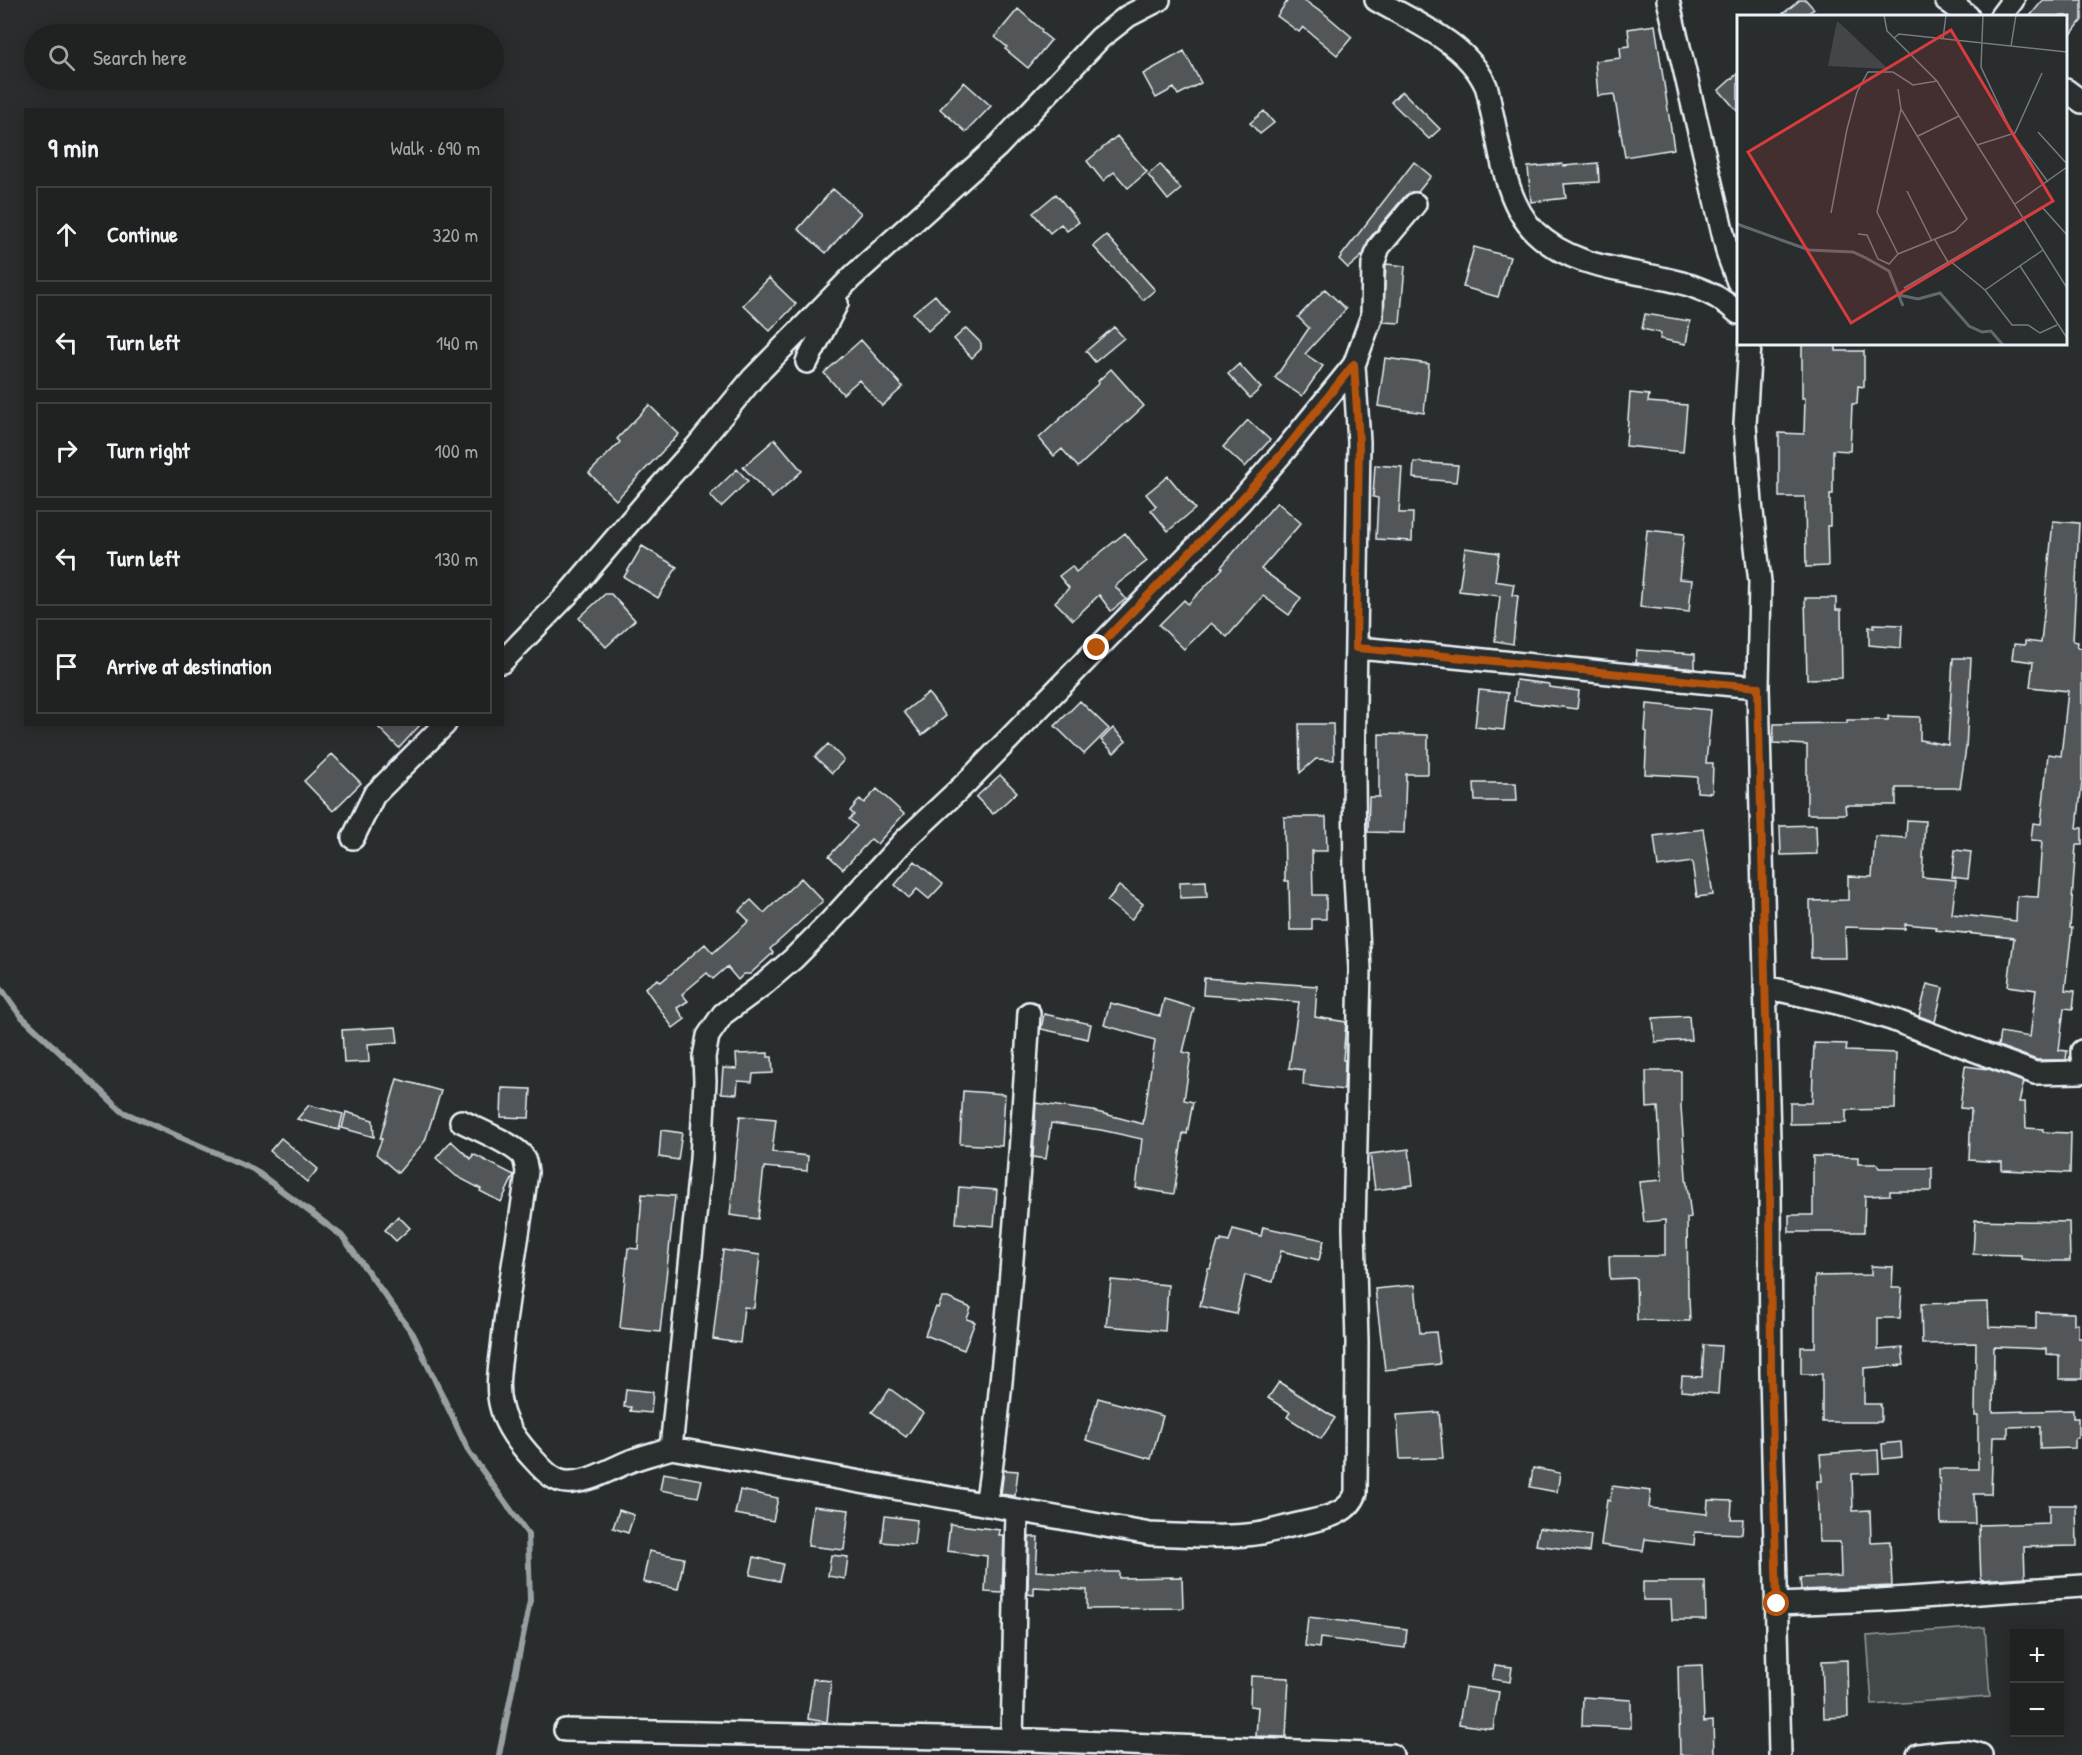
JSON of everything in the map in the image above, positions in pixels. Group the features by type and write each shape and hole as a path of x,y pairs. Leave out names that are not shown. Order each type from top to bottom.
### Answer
{"street":[{"path":"504,660 568,594 697,447 753,378 852,277 997,147 1100,38 1128,16 1159,0"},
{"path":"1376,0 1445,41 1476,70 1486,87 1510,189 1521,214 1534,231 1552,246 1567,254 1619,271 1692,285 1716,296 1737,312"},
{"path":"1668,0 1728,255 1737,279"},
{"path":"1946,0 1967,15"},
{"path":"2002,15 2013,0"},
{"path":"2067,91 2082,102"},
{"path":"671,1448 701,1159 704,1057 708,1036 723,1014 764,984 800,952 904,841 968,782 1239,502 1285,450 1354,364 1368,332 1372,316 1373,264 1379,246 1415,204"},
{"path":"807,362 852,277"},
{"path":"1750,345 1745,424 1750,502 1760,582 1758,687 1780,1755"},
{"path":"461,1121 522,1154 525,1162 526,1179 499,1380 501,1410 510,1428 538,1465 549,1476 560,1481 572,1483 583,1480 631,1460 671,1448 1150,1534 1207,1536 1260,1533 1319,1519 1344,1510 1352,1504 1356,1493 1357,1342 1354,1228 1360,969 1355,877 1354,783 1359,442 1354,364"},
{"path":"1356,648 1499,660 1649,678 1758,687"},
{"path":"353,838 374,795 443,726"},
{"path":"1765,987 1837,1003 1891,1019 2035,1072 2082,1072"},
{"path":"986,1505 994,1457 1009,1298 1029,1013"},
{"path":"2082,1051 2082,1057"},
{"path":"1017,1511 1027,1745"},
{"path":"1777,1604 1879,1600 2082,1586"},
{"path":"565,1730 1392,1755"},
{"path":"1918,1755 1961,1750 1970,1750 1981,1755"}],"shaded area":[{"path":"1985,1627 1990,1697 1872,1705 1867,1636"}],"building":[{"path":"1288,0 1304,0 1319,9 1352,37 1337,55 1303,27 1299,32 1277,16"},
{"path":"1800,0 1806,0 1814,9 1805,15 1781,15"},
{"path":"2043,0 2082,0 2082,20 2067,40 2067,15 2031,15"},
{"path":"1018,9 1051,40 1028,68 1005,49 1007,47 995,37"},
{"path":"1655,25 1674,149 1625,157 1614,94 1598,96 1595,61 1621,58 1620,47 1630,46 1628,29"},
{"path":"1184,51 1201,83 1178,95 1174,88 1156,98 1143,74"},
{"path":"1737,74 1737,111 1719,90"},
{"path":"964,82 991,106 966,132 940,109"},
{"path":"1402,91 1440,129 1429,139 1391,102"},
{"path":"1264,111 1274,123 1260,134 1250,123"},
{"path":"1117,136 1147,172 1128,188 1114,172 1103,181 1087,161"},
{"path":"1414,162 1431,176 1418,192 1411,192 1405,196 1369,239 1363,255 1348,268 1339,259"},
{"path":"1598,163 1599,182 1564,184 1566,198 1531,202 1528,167"},
{"path":"1160,164 1181,189 1168,200 1148,175"},
{"path":"833,189 861,213 826,253 798,229"},
{"path":"1056,194 1079,222 1067,231 1061,224 1050,233 1033,213"},
{"path":"1106,235 1155,290 1143,300 1093,246"},
{"path":"1474,247 1510,257 1498,297 1463,287"},
{"path":"1386,264 1405,266 1400,323 1383,322"},
{"path":"769,278 796,304 770,331 743,305"},
{"path":"1325,289 1346,309 1305,354 1323,366 1302,396 1275,378 1309,328 1298,317"},
{"path":"935,295 949,312 928,331 913,313"},
{"path":"1645,314 1690,321 1686,344 1660,339 1661,333 1642,329"},
{"path":"1114,327 1124,338 1095,362 1086,351"},
{"path":"966,328 981,343 981,349 972,358 954,339"},
{"path":"861,340 903,387 882,406 859,380 843,394 824,373"},
{"path":"1802,345 1836,345 1836,351 1864,351 1864,387 1858,386 1857,404 1852,404 1850,451 1833,450 1833,494 1830,494 1830,526 1827,526 1828,566 1806,567 1805,497 1779,497 1779,433 1804,434 1805,398 1802,398"},
{"path":"1385,358 1429,364 1424,413 1378,406"},
{"path":"1239,364 1261,388 1250,398 1228,374"},
{"path":"1111,369 1144,406 1078,467 1062,449 1054,456 1039,438 1099,383 1098,381"},
{"path":"1630,393 1649,395 1648,402 1687,405 1683,452 1626,446"},
{"path":"649,405 679,434 616,500 589,473 620,442 617,439"},
{"path":"1248,420 1270,440 1245,467 1223,447"},
{"path":"775,439 802,471 772,498 743,467"},
{"path":"1414,462 1458,465 1456,482 1413,478"},
{"path":"1375,465 1402,467 1399,513 1413,513 1412,541 1376,539 1378,498 1373,497"},
{"path":"737,469 748,481 721,507 710,495"},
{"path":"1168,476 1195,509 1168,531 1151,510 1156,506 1146,494"},
{"path":"1277,502 1301,523 1261,569 1301,598 1289,615 1263,596 1227,637 1211,623 1184,649 1159,625 1184,600 1188,604 1223,568 1221,567"},
{"path":"2053,521 2079,523 2073,641 2078,642 2077,647 2082,648 2082,782 2077,828 2082,828 2082,845 2076,845 2070,928 2072,928 2065,990 2075,991 2073,1009 2064,1008 2059,1050 2067,1051 2066,1060 2037,1060 1998,1046 2000,1032 2030,1037 2036,990 2008,986 2014,938 1935,930 1936,927 1905,924 1905,929 1845,927 1846,958 1811,958 1810,901 1848,900 1848,876 1872,877 1875,836 1906,838 1907,820 1925,821 1922,877 1956,880 1952,914 2016,921 2017,896 2038,897 2042,841 2031,840 2033,823 2041,824 2048,754 2061,756 2068,691 2030,687 2033,662 2012,659 2014,644 2025,645 2025,641 2041,643"},
{"path":"1647,530 1684,534 1679,579 1692,580 1689,612 1640,607"},
{"path":"1125,533 1147,561 1115,586 1126,599 1111,611 1099,595 1073,620 1055,602 1069,588 1059,576 1072,566 1076,572"},
{"path":"642,546 677,567 658,598 624,577"},
{"path":"1465,548 1499,553 1495,581 1514,584 1512,595 1518,596 1513,644 1495,641 1500,596 1459,591"},
{"path":"605,594 611,594 635,620 606,647 579,618"},
{"path":"1805,598 1836,598 1836,610 1841,610 1842,678 1807,679"},
{"path":"1874,624 1902,625 1901,648 1869,645 1869,627 1874,628"},
{"path":"1637,650 1695,654 1695,669 1636,663"},
{"path":"1953,658 1971,658 1966,748 1960,788 1896,788 1896,805 1845,805 1846,814 1807,814 1807,745 1773,743 1774,724 1847,723 1847,720 1888,720 1888,716 1920,717 1920,740 1948,745"},
{"path":"1516,680 1579,691 1577,709 1514,701"},
{"path":"1479,690 1508,693 1504,730 1475,727"},
{"path":"928,693 946,716 922,735 904,712"},
{"path":"1080,701 1109,729 1084,754 1055,726"},
{"path":"1647,704 1711,710 1706,763 1713,763 1712,793 1697,792 1697,777 1645,774"},
{"path":"1299,724 1333,724 1334,760 1316,759 1300,773"},
{"path":"377,726 419,726 399,748"},
{"path":"1113,728 1126,741 1114,753 1101,740"},
{"path":"1379,734 1428,735 1428,774 1406,774 1404,833 1368,832 1369,797 1379,797"},
{"path":"828,744 844,760 832,773 815,757"},
{"path":"332,754 361,783 333,811 304,781"},
{"path":"1000,775 1017,792 993,814 976,797"},
{"path":"1474,783 1516,783 1517,801 1475,801"},
{"path":"877,789 904,814 877,844 871,839 843,869 829,856 857,826 849,819 854,815 850,811 860,799 864,803"},
{"path":"1284,817 1326,817 1327,851 1312,851 1313,895 1326,895 1326,919 1312,919 1312,930 1290,930 1289,881 1285,881"},
{"path":"1816,825 1817,854 1781,855 1780,826"},
{"path":"1703,829 1713,895 1697,897 1692,862 1658,867 1654,836"},
{"path":"1955,850 1971,852 1968,879 1952,877"},
{"path":"915,861 943,884 929,899 917,889 909,898 895,885"},
{"path":"801,878 823,901 770,949 773,953 750,974 744,974 738,980 727,967 713,979 707,973 682,994 688,1001 677,1008 685,1019 673,1028 645,988 658,979 661,982 705,944 713,953 749,921 739,911 751,900 764,913"},
{"path":"1206,881 1207,897 1180,898 1180,882"},
{"path":"1119,886 1143,904 1131,920 1107,901"},
{"path":"1204,978 1317,986 1315,1017 1346,1022 1343,1060 1345,1060 1344,1090 1303,1085 1304,1070 1289,1068 1299,1002 1203,995"},
{"path":"1927,984 1943,988 1935,1022 1919,1016"},
{"path":"1164,999 1194,1008 1183,1052 1191,1054 1184,1100 1193,1102 1187,1134 1183,1133 1174,1194 1136,1188 1142,1139 1051,1123 1046,1159 1033,1157 1036,1103 1093,1111 1143,1124 1155,1040 1104,1025 1110,1003 1160,1016"},
{"path":"1044,1014 1091,1024 1088,1039 1041,1029"},
{"path":"1689,1016 1691,1040 1655,1042 1653,1018"},
{"path":"396,1027 398,1042 368,1044 369,1062 344,1063 342,1030"},
{"path":"1814,1043 1847,1044 1846,1051 1896,1053 1895,1109 1846,1110 1846,1123 1790,1124 1790,1103 1812,1103"},
{"path":"768,1053 768,1057 772,1057 773,1073 753,1074 752,1082 738,1081 737,1094 721,1093 723,1068 737,1069 736,1054"},
{"path":"1965,1066 1989,1069 2024,1082 2019,1102 2025,1102 2026,1128 2043,1129 2043,1132 2071,1133 2070,1173 2002,1170 2002,1162 1969,1160 1971,1109 1960,1108"},
{"path":"1646,1071 1681,1071 1681,1107 1691,1217 1687,1218 1690,1321 1637,1320 1636,1278 1610,1279 1609,1256 1665,1256 1665,1220 1644,1222 1639,1182 1662,1180 1658,1107 1647,1108"},
{"path":"397,1079 441,1091 425,1141 398,1173 376,1154"},
{"path":"502,1088 531,1089 529,1118 501,1117"},
{"path":"963,1091 1005,1094 1002,1146 960,1144"},
{"path":"309,1105 343,1114 339,1130 297,1119"},
{"path":"346,1112 373,1120 374,1137 342,1128"},
{"path":"740,1116 776,1119 772,1152 808,1156 807,1171 764,1167 758,1219 730,1215"},
{"path":"661,1130 682,1133 678,1160 659,1157"},
{"path":"281,1138 318,1169 307,1182 270,1151"},
{"path":"451,1141 471,1159 473,1154 514,1175 501,1202 456,1176 436,1158"},
{"path":"1409,1149 1413,1185 1375,1190 1370,1154"},
{"path":"1813,1156 1858,1157 1858,1164 1878,1164 1879,1168 1932,1168 1932,1191 1890,1191 1890,1195 1865,1196 1864,1232 1789,1232 1789,1215 1813,1215"},
{"path":"959,1187 997,1190 994,1226 956,1223"},
{"path":"642,1194 675,1196 660,1332 620,1328 628,1248 638,1249"},
{"path":"398,1216 410,1228 396,1241 385,1230"},
{"path":"1975,1220 2069,1222 2070,1261 2021,1259 2021,1255 1973,1254"},
{"path":"1263,1227 1324,1240 1319,1260 1281,1251 1273,1282 1245,1275 1236,1314 1200,1306 1208,1269 1210,1269 1218,1242 1221,1240 1229,1242 1233,1229 1261,1236"},
{"path":"723,1250 760,1255 754,1308 744,1307 740,1343 713,1339"},
{"path":"1871,1266 1893,1267 1892,1288 1902,1288 1900,1318 1878,1318 1878,1350 1902,1348 1904,1365 1864,1368 1864,1404 1881,1404 1881,1422 1822,1422 1822,1374 1801,1374 1801,1347 1815,1347 1815,1276 1871,1275"},
{"path":"1111,1280 1168,1285 1165,1331 1106,1326"},
{"path":"1415,1285 1420,1333 1436,1332 1440,1364 1385,1370 1375,1289"},
{"path":"942,1298 948,1298 971,1308 967,1319 975,1322 964,1350 925,1335"},
{"path":"1988,1302 1989,1327 2036,1329 2036,1312 2074,1313 2074,1324 2078,1324 2078,1338 2082,1338 2082,1379 2059,1379 2059,1355 2046,1354 2046,1349 1994,1347 1993,1412 2073,1410 2073,1418 2078,1418 2078,1438 2075,1438 2075,1448 2040,1449 2040,1426 2008,1427 2008,1437 1993,1437 1991,1494 1974,1494 1975,1524 1941,1524 1939,1469 1978,1469 1978,1416 1975,1416 1976,1343 1922,1344 1921,1304"},
{"path":"1704,1345 1721,1346 1718,1394 1681,1391 1682,1376 1702,1377"},
{"path":"1279,1382 1335,1418 1321,1439 1287,1417 1290,1412 1268,1398"},
{"path":"626,1389 653,1392 651,1413 630,1411 631,1407 624,1407"},
{"path":"890,1389 923,1413 906,1437 872,1412"},
{"path":"1098,1398 1163,1416 1151,1459 1086,1440"},
{"path":"1439,1412 1443,1458 1400,1459 1397,1415"},
{"path":"1901,1442 1902,1457 1883,1459 1882,1444"},
{"path":"1878,1450 1879,1473 1852,1474 1853,1511 1870,1510 1871,1542 1890,1541 1892,1586 1801,1590 1800,1578 1841,1576 1840,1542 1819,1542 1817,1481 1822,1481 1820,1454"},
{"path":"1533,1468 1560,1473 1557,1492 1530,1487"},
{"path":"1004,1470 1018,1471 1015,1496 1001,1494"},
{"path":"663,1473 702,1480 698,1497 660,1490"},
{"path":"1612,1486 1651,1491 1649,1508 1707,1514 1708,1500 1732,1501 1731,1519 1743,1519 1742,1534 1695,1532 1694,1545 1645,1539 1643,1551 1601,1545 1607,1500 1610,1501"},
{"path":"740,1490 778,1498 773,1521 735,1514"},
{"path":"2049,1505 2076,1505 2077,1546 2024,1547 2025,1577 1981,1580 1979,1525 2049,1523"},
{"path":"813,1506 849,1510 844,1550 808,1546"},
{"path":"619,1510 634,1515 628,1533 613,1528"},
{"path":"885,1516 917,1520 914,1545 882,1542"},
{"path":"950,1524 1000,1530 999,1535 1004,1535 1002,1593 985,1592 987,1556 947,1551"},
{"path":"1539,1528 1591,1535 1589,1552 1536,1545"},
{"path":"1029,1537 1038,1537 1036,1571 1087,1574 1087,1572 1119,1572 1119,1578 1182,1577 1183,1608 1087,1609 1087,1590 1034,1587 1034,1595 1028,1594"},
{"path":"649,1551 684,1558 678,1589 643,1582"},
{"path":"831,1555 848,1557 845,1579 828,1576"},
{"path":"754,1557 783,1564 779,1581 750,1575"},
{"path":"1643,1582 1705,1582 1706,1620 1672,1620 1671,1600 1643,1600"},
{"path":"1308,1617 1407,1629 1405,1648 1320,1638 1319,1648 1305,1646"},
{"path":"1847,1660 1848,1717 1824,1718 1822,1661"},
{"path":"1495,1665 1512,1667 1510,1682 1492,1679"},
{"path":"1702,1665 1704,1722 1713,1721 1714,1755 1680,1755 1678,1666"},
{"path":"1251,1676 1289,1678 1286,1737 1256,1736 1258,1707 1250,1706"},
{"path":"813,1679 831,1681 827,1722 808,1719"},
{"path":"1465,1687 1499,1692 1493,1729 1459,1724"},
{"path":"1583,1697 1631,1700 1631,1728 1582,1726"}],"waterway":[{"path":"0,987 20,1015 123,1112 253,1169 342,1236 413,1334 469,1452 528,1534 530,1601 499,1755"}],"route":[{"path":"1097,648 1239,502 1285,450 1354,364 1359,442 1356,648 1499,660 1649,678 1758,687 1777,1604"}]}
